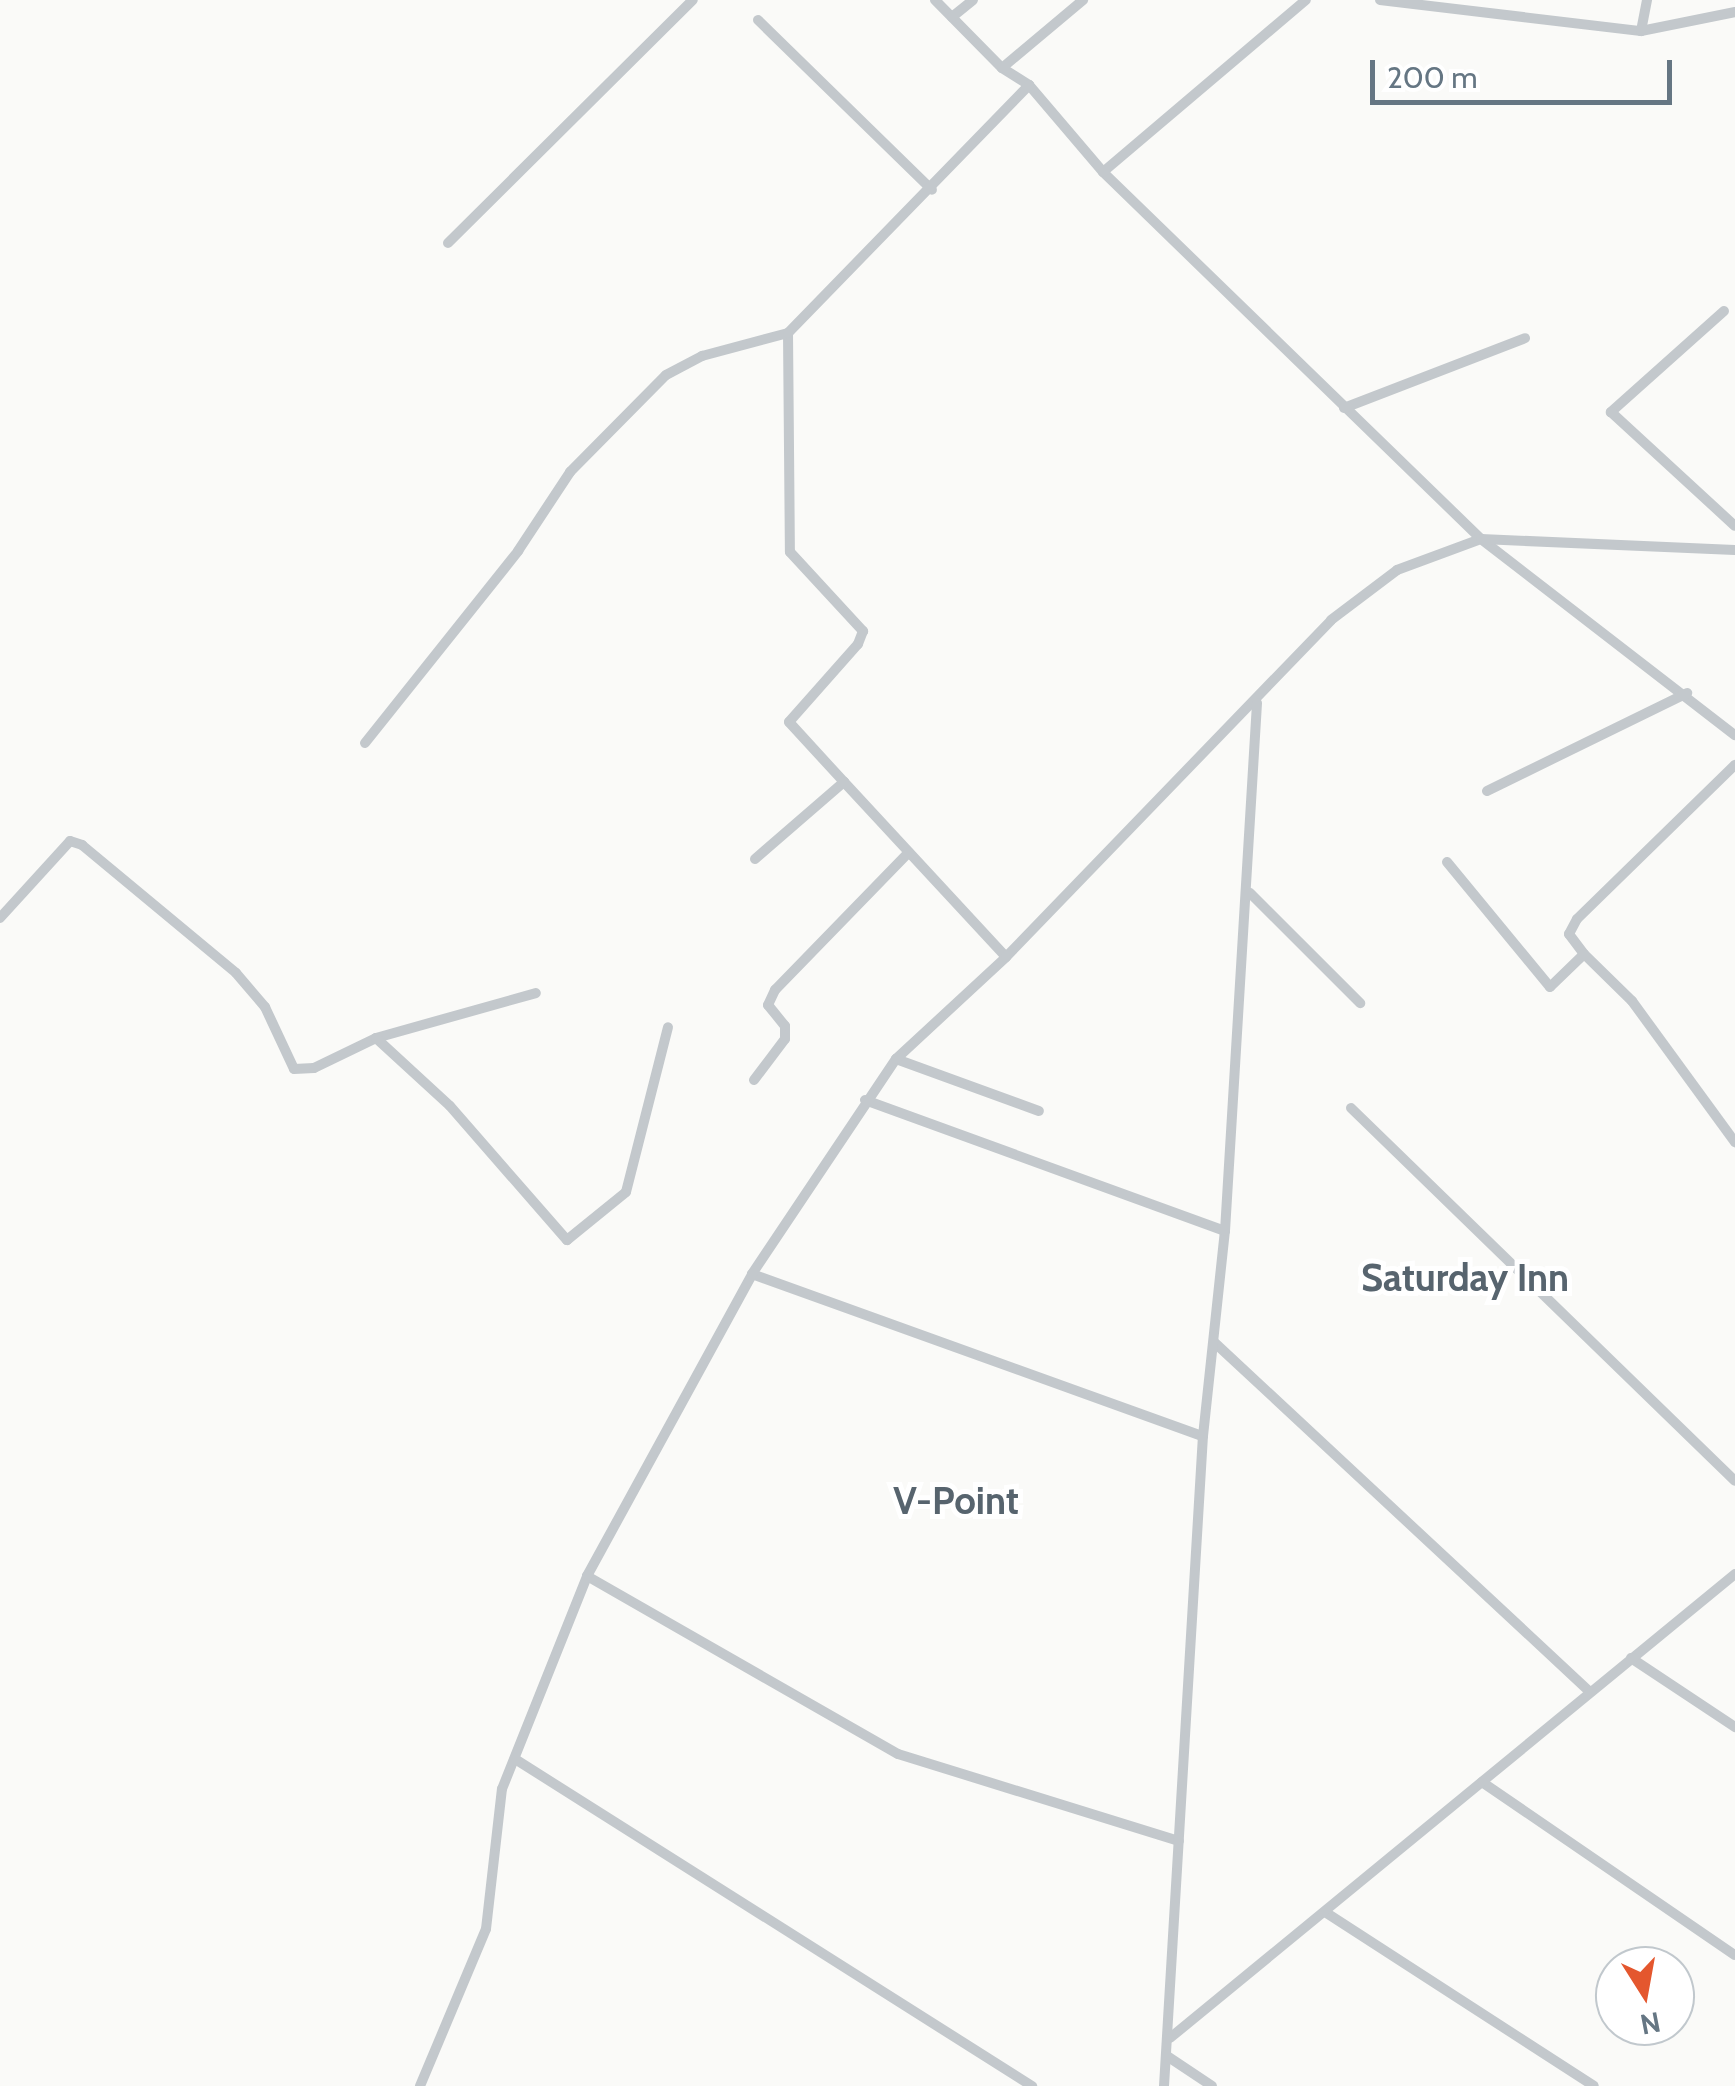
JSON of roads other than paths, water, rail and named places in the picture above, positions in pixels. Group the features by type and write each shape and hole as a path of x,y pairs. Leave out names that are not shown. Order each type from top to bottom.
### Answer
{"street":[{"path":"448,242 692,0"},
{"path":"936,0 1002,68 1029,85 1103,172 1481,539 1686,693 1735,735"},
{"path":"952,17 973,0"},
{"path":"1002,68 1083,0"},
{"path":"1103,172 1306,0"},
{"path":"1380,0 1641,30 1735,12"},
{"path":"1641,30 1647,0"},
{"path":"758,20 932,190"},
{"path":"366,743 508,564 570,472 666,376 702,356 788,333 932,190 1029,85"},
{"path":"1724,311 1611,412 1735,526"},
{"path":"788,333 790,552 863,631 858,644 788,722 1006,958"},
{"path":"1344,408 1525,338"},
{"path":"420,2086 486,1929 502,1789 586,1576 752,1274 896,1059 1006,958 1257,704 1332,620 1396,570 1481,539 1735,550"},
{"path":"1487,791 1686,693"},
{"path":"1164,2086 1170,2038 1203,1436 1226,1231 1250,893 1257,704"},
{"path":"1735,765 1576,919 1570,934 1584,954 1632,1001 1735,1142"},
{"path":"755,859 844,782"},
{"path":"0,918 70,841 82,845 236,972 265,1007 294,1070 314,1068 376,1038 536,993"},
{"path":"754,1080 786,1039 785,1026 768,1005 775,990 909,852"},
{"path":"1447,862 1543,983 1558,982 1584,954"},
{"path":"1250,893 1360,1003"},
{"path":"376,1038 450,1106 568,1240 626,1192 668,1027"},
{"path":"896,1059 1038,1111"},
{"path":"865,1100 1226,1231"},
{"path":"1352,1108 1735,1481"},
{"path":"752,1274 1203,1436"},
{"path":"1215,1342 1590,1692"},
{"path":"1170,2038 1735,1574"},
{"path":"586,1576 898,1754 1179,1842"},
{"path":"1631,1658 1735,1727"},
{"path":"515,1759 1032,2086"},
{"path":"1482,1782 1735,1955"},
{"path":"1325,1912 1594,2086"},
{"path":"1167,2056 1212,2086"}],"district":[{"name":"Saturday Inn","path":"1465,1278"},
{"name":"V-Point","path":"956,1501"}]}
